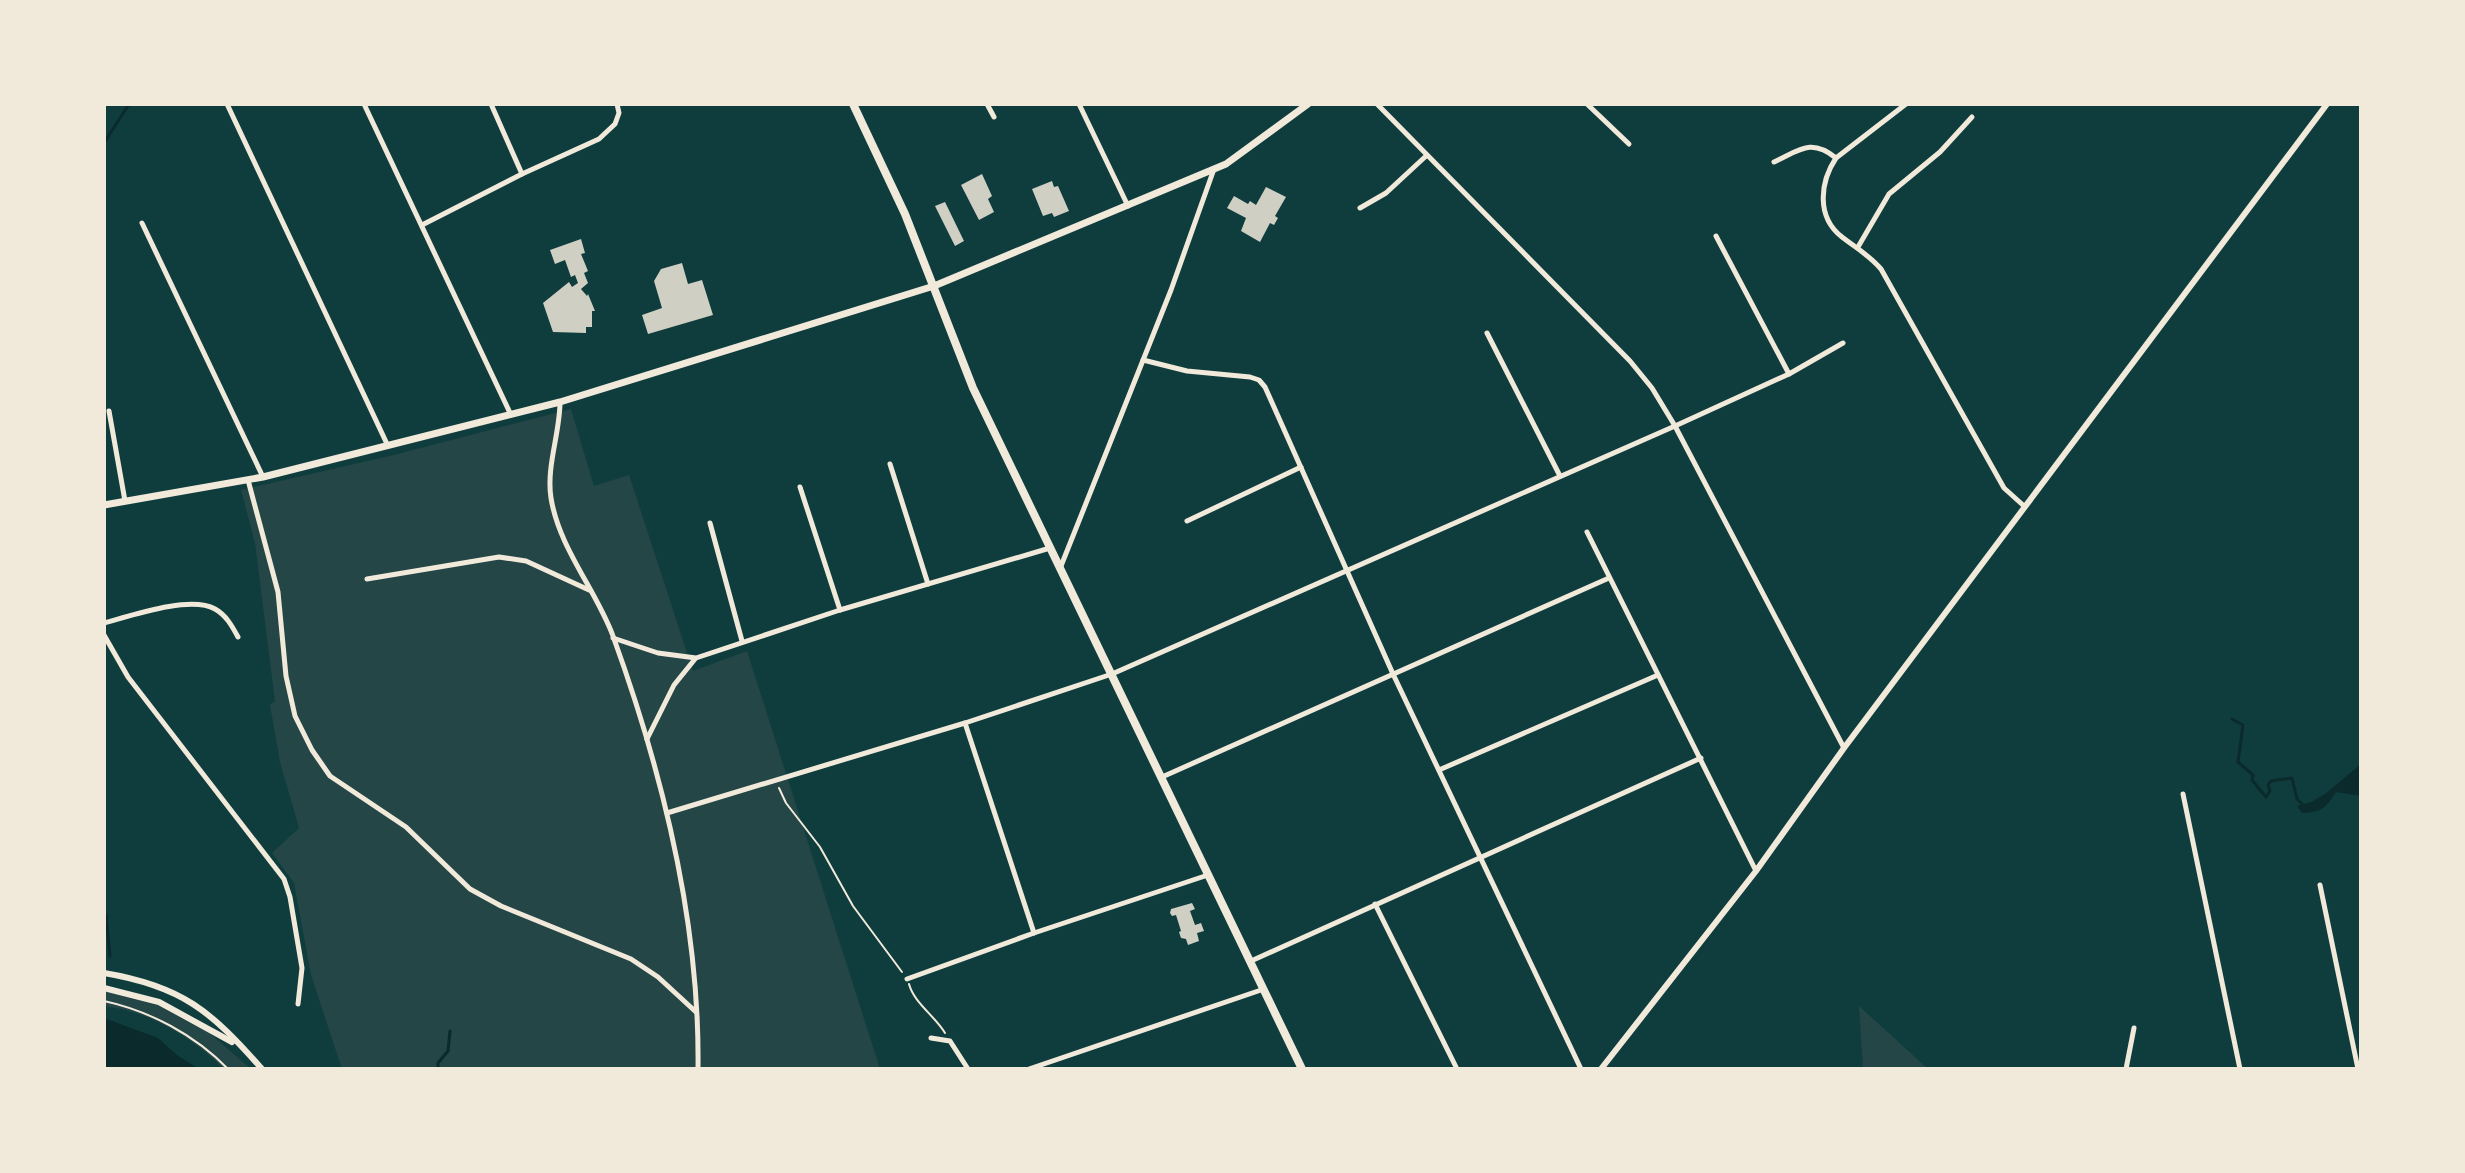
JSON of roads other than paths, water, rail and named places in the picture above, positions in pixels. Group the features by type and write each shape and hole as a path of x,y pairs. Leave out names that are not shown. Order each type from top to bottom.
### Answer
{"main road":[{"path":"853,104 905,214 973,388 1302,1069"},
{"path":"104,505 263,477 511,415 934,286 1214,169 1240,155 1308,104"}],"street":[{"path":"227,104 389,447"},
{"path":"364,104 511,415"},
{"path":"491,104 522,174"},
{"path":"422,225 608,133 619,113 617,104"},
{"path":"987,104 994,117"},
{"path":"1079,104 1128,206"},
{"path":"1377,104 1630,361 1652,388 1675,426 1844,748"},
{"path":"1587,104 1629,144"},
{"path":"1906,104 1836,158 1826,178 1823,204 1833,228 1873,259 1889,282 2004,488 2024,506"},
{"path":"1601,1069 1756,871 2024,506 2327,104"},
{"path":"1858,247 1889,194 1940,152 1972,117"},
{"path":"1774,162 1811,145 1825,149 1836,158"},
{"path":"1360,208 1386,193 1426,156"},
{"path":"1060,567 1143,360 1214,169"},
{"path":"142,223 263,477"},
{"path":"1716,236 1789,374"},
{"path":"1487,333 1560,476"},
{"path":"667,813 965,723 1112,674 1675,426 1789,374 1843,343"},
{"path":"1143,360 1187,371 1223,373 1259,380 1270,396 1393,674 1581,1069"},
{"path":"560,402 551,498 560,528 613,638 647,740 667,813 688,926 698,1069"},
{"path":"109,411 125,501"},
{"path":"890,464 928,584"},
{"path":"1187,521 1301,467"},
{"path":"248,480 278,592 286,676 295,716 312,750 330,776 406,827 470,889 501,906 631,959 658,977 696,1012"},
{"path":"800,487 840,610"},
{"path":"710,523 742,641"},
{"path":"1587,532 1756,871"},
{"path":"613,638 658,653 696,658 840,610 1051,548"},
{"path":"367,579 499,557 526,561 590,590"},
{"path":"1161,778 1609,578"},
{"path":"104,623 179,605 198,604 215,609 229,620 238,637"},
{"path":"104,635 128,677 284,879 302,968 298,1004"},
{"path":"647,740 674,685 696,658"},
{"path":"1439,770 1658,675"},
{"path":"965,723 1034,933"},
{"path":"1251,961 1701,758"},
{"path":"2183,794 2240,1069"},
{"path":"907,979 1209,875"},
{"path":"2320,885 2358,1069"},
{"path":"1375,904 1457,1069"},
{"path":"104,973 157,985 188,999 262,1069"},
{"path":"104,988 159,1002 241,1047"},
{"path":"1029,1069 1264,989"},
{"path":"2126,1069 2134,1028"},
{"path":"931,1038 950,1041 968,1069"}],"waterway":[{"path":"104,143 129,104"},
{"path":"2232,719 2243,725 2238,762 2253,775 2252,780 2266,797 2271,781 2292,778 2297,799 2303,805"},
{"path":"104,913 110,956"},
{"path":"438,1069 438,1063 448,1051 450,1031"}]}
